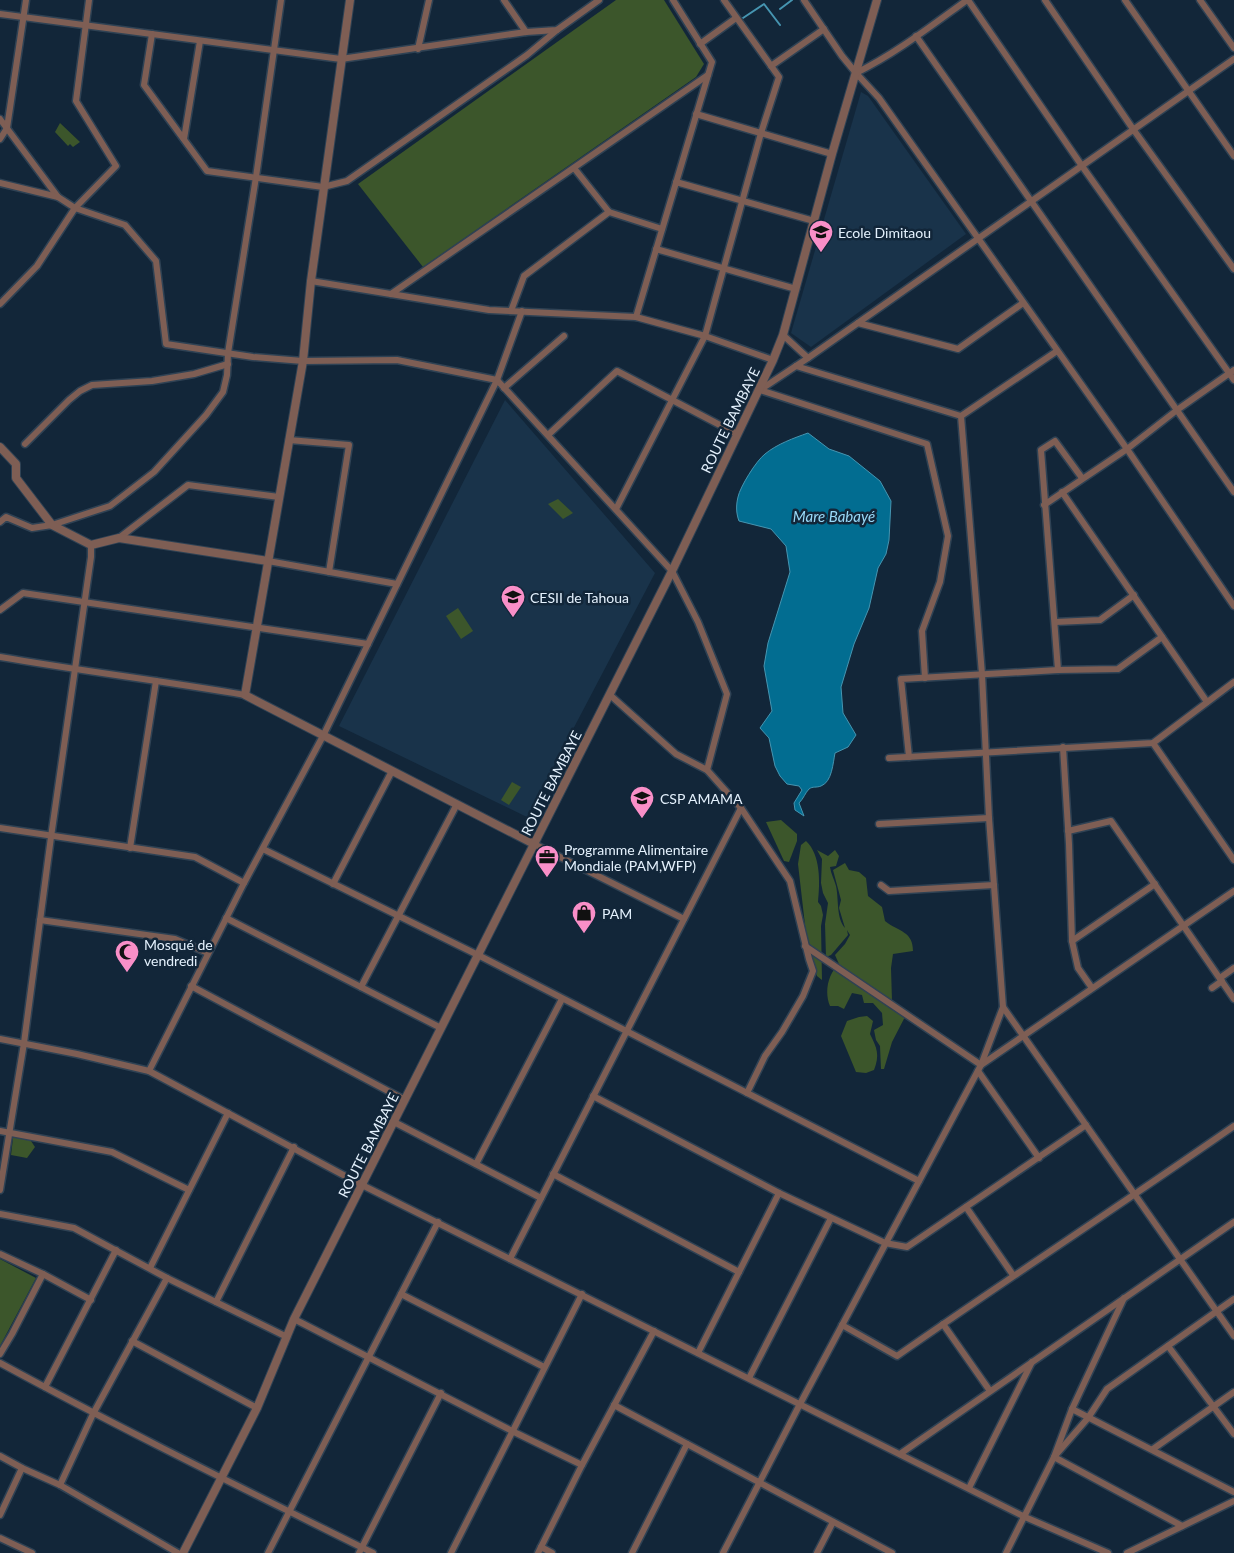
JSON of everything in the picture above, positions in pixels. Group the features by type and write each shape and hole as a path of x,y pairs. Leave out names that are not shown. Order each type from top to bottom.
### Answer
{"street":[{"path":"0,139 7,128 26,0"},
{"path":"0,304 37,266 75,208 116,166 76,101 89,0"},
{"path":"0,522 6,517 32,528 52,525 110,506 154,472 206,415 223,392 281,0"},
{"path":"245,695 303,361 323,187 350,0"},
{"path":"418,49 430,0"},
{"path":"504,0 526,32"},
{"path":"152,34 144,85 207,172 323,187 347,181 527,55 557,30 599,0"},
{"path":"636,317 712,62 673,0"},
{"path":"616,510 671,399 705,336 761,133 779,77 724,0"},
{"path":"804,0 856,73 879,98 1127,449 1234,606"},
{"name":"ROUTE BAMBAYE","path":"183,1553 257,1408 294,1319 610,695 760,390 783,336 832,154 877,0"},
{"path":"856,73 872,66 967,0 1082,166 1232,371 1234,380"},
{"path":"1045,0 1133,129 1234,270"},
{"path":"1125,0 1234,156"},
{"path":"1200,0 1234,48"},
{"path":"0,14 340,59 526,32 557,30"},
{"path":"700,44 736,18"},
{"path":"771,66 824,30"},
{"path":"916,36 1234,492"},
{"path":"184,139 200,41"},
{"path":"760,390 1234,58"},
{"path":"392,294 708,75"},
{"path":"696,114 832,154"},
{"path":"0,119 58,197"},
{"path":"574,168 609,212 662,229"},
{"path":"676,182 814,221"},
{"path":"0,183 58,197 75,208 125,225 156,262 166,344 253,357 303,361 398,360 497,380 672,571 698,622 727,694 707,770"},
{"path":"511,311 524,276 609,212"},
{"path":"656,249 796,289"},
{"path":"311,281 489,310 636,317 705,336 773,360"},
{"path":"858,323 958,348 1023,303"},
{"path":"149,1071 244,883 323,736 497,380 522,311"},
{"path":"504,388 564,336"},
{"path":"783,336 808,358"},
{"path":"961,416 1057,351"},
{"path":"25,444 80,390 92,385 152,381 194,374 228,364"},
{"path":"796,366 961,416"},
{"path":"548,435 617,371 737,434"},
{"path":"1044,505 1127,449 1232,371"},
{"path":"760,390 927,444 948,536 940,582 922,631 925,678"},
{"path":"722,1553 979,1068 1003,1007 989,818 982,674 961,416"},
{"path":"289,440 349,445 329,572"},
{"path":"1058,670 1041,450 1055,442 1082,478"},
{"path":"0,447 16,464 16,478 52,525 91,545 120,538 268,561 397,584"},
{"path":"120,538 188,485 279,497"},
{"path":"1062,492 1206,702"},
{"path":"0,1190 24,1043 91,557 91,545"},
{"path":"0,610 23,593 368,644"},
{"path":"1055,622 1100,620 1134,595"},
{"path":"909,757 901,680 1058,670 1118,669 1162,637"},
{"path":"0,657 74,670 245,695 684,919"},
{"path":"130,848 156,681"},
{"path":"890,758 1153,743 1234,682"},
{"path":"610,695 676,754 707,770 741,808 790,881 813,971 803,996 782,1032 765,1056 747,1093"},
{"path":"1153,743 1234,860"},
{"path":"1063,747 1072,941 1078,968 1092,988"},
{"path":"333,884 392,771"},
{"path":"361,987 456,804"},
{"path":"510,1259 741,808"},
{"path":"879,824 989,818"},
{"path":"1068,831 1111,821 1234,999"},
{"path":"0,828 195,857 244,883"},
{"path":"263,849 478,956 919,1181"},
{"path":"1072,941 1155,884"},
{"path":"881,885 889,891 994,885"},
{"path":"979,1068 1234,891"},
{"path":"226,918 441,1028"},
{"path":"40,920 175,939 208,953"},
{"path":"806,946 979,1068 1039,1158"},
{"path":"1212,988 1234,968"},
{"path":"192,986 405,1100"},
{"path":"476,1164 562,999"},
{"path":"1003,1007 1234,1336"},
{"path":"0,1039 149,1071 362,1185 1025,1516 1108,1553"},
{"path":"593,1096 779,1193 886,1243 907,1247 1086,1125"},
{"path":"150,1268 228,1114"},
{"path":"394,1122 541,1198"},
{"path":"842,1325 897,1356 1013,1275 1234,1126"},
{"path":"0,1131 112,1152 189,1190"},
{"path":"216,1302 294,1147"},
{"path":"553,1174 739,1272"},
{"path":"698,1352 779,1193"},
{"path":"966,1207 1013,1275"},
{"path":"0,1214 74,1228 167,1278 286,1337"},
{"path":"749,1378 831,1218"},
{"path":"268,1553 438,1222"},
{"path":"900,1454 1234,1222"},
{"path":"45,1387 116,1250"},
{"path":"0,1254 43,1274 90,1300"},
{"path":"0,1354 43,1274"},
{"path":"60,1485 93,1414 167,1278"},
{"path":"401,1294 544,1367"},
{"path":"451,1553 582,1294"},
{"path":"1006,1553 1054,1458 1072,1409 1124,1298"},
{"path":"1054,1458 1088,1418 1106,1389 1234,1299"},
{"path":"294,1319 512,1431 582,1464"},
{"path":"942,1324 990,1391"},
{"path":"552,1553 540,1550 582,1464 654,1330"},
{"path":"132,1341 257,1408"},
{"path":"1168,1346 1234,1434"},
{"path":"969,1488 1032,1361"},
{"path":"0,1362 93,1414 220,1479 289,1511 360,1550 373,1553"},
{"path":"1153,1449 1234,1392"},
{"path":"360,1550 441,1394"},
{"path":"614,1405 892,1553"},
{"path":"1072,1409 1234,1492"},
{"path":"632,1553 687,1444"},
{"path":"0,1456 60,1485 178,1553"},
{"path":"1054,1458 1182,1526"},
{"path":"0,1515 22,1468"},
{"path":"1127,1553 1234,1501"},
{"path":"817,1553 834,1522"},
{"path":"0,1538 32,1553"}],"shaded area":[{"path":"861,92 868,96 966,234 811,347 791,333"},
{"name":"CESII de Tahoua","path":"505,400 655,573 527,817 339,726"}],"green space":[{"path":"616,0 664,0 704,64 696,77 423,267 358,184"},
{"path":"60,123 80,142 73,147 70,144 68,146 55,132"},
{"path":"558,499 573,513 563,519 548,504"},
{"path":"458,608 473,631 461,639 446,616"},
{"path":"512,782 521,787 509,805 501,800"},
{"path":"781,820 797,834 797,841 789,862 784,861 766,822"},
{"path":"806,841 817,861 818,902 823,915 821,926 822,980 817,976 808,951 798,864 801,845"},
{"path":"817,850 828,856 835,850 839,856 836,866 830,867 836,886 840,919 845,928 839,908 841,900 833,870 845,863 849,870 859,872 866,878 868,896 882,907 885,921 911,939 913,951 893,954 891,968 892,1001 907,1013 892,1042 884,1069 881,1069 880,1046 876,1040 874,1030 883,1025 882,1013 873,1003 864,1003 862,995 852,993 844,1009 838,1006 830,1006 828,1001 828,984 832,973 839,964 835,955 850,935 847,930 848,935 831,955 826,957 825,924 828,903 821,883 822,859"},
{"path":"867,1016 873,1021 870,1034 876,1048 877,1060 874,1070 866,1073 856,1072 841,1036 847,1021"},
{"path":"27,1135 35,1147 27,1158 11,1155 13,1138 25,1137"},
{"path":"0,1259 36,1278 0,1346"}],"water":[{"name":"Mare Babayé","path":"808,433 829,449 849,456 880,481 891,501 889,540 886,554 878,568 869,608 854,644 841,687 843,713 856,735 848,747 835,753 828,781 821,786 809,789 799,803 804,816 795,810 794,803 802,790 799,786 787,784 780,776 775,766 769,738 760,728 772,711 764,666 768,643 790,572 786,546 771,529 739,521 737,506 742,487 761,457 780,444"}],"waterway":[{"path":"780,9 792,0"},
{"path":"743,18 764,4 780,25"}],"place":[{"name":"Ecole Dimitaou","path":"821,253"},
{"name":"CESII de Tahoua","path":"513,618"},
{"name":"CSP AMAMA","path":"642,819"},
{"name":"Programme Alimentaire Mondiale (PAM,WFP)","path":"547,878"},
{"name":"PAM","path":"584,934"},
{"name":"Mosqué de vendredi","path":"127,973"}]}
